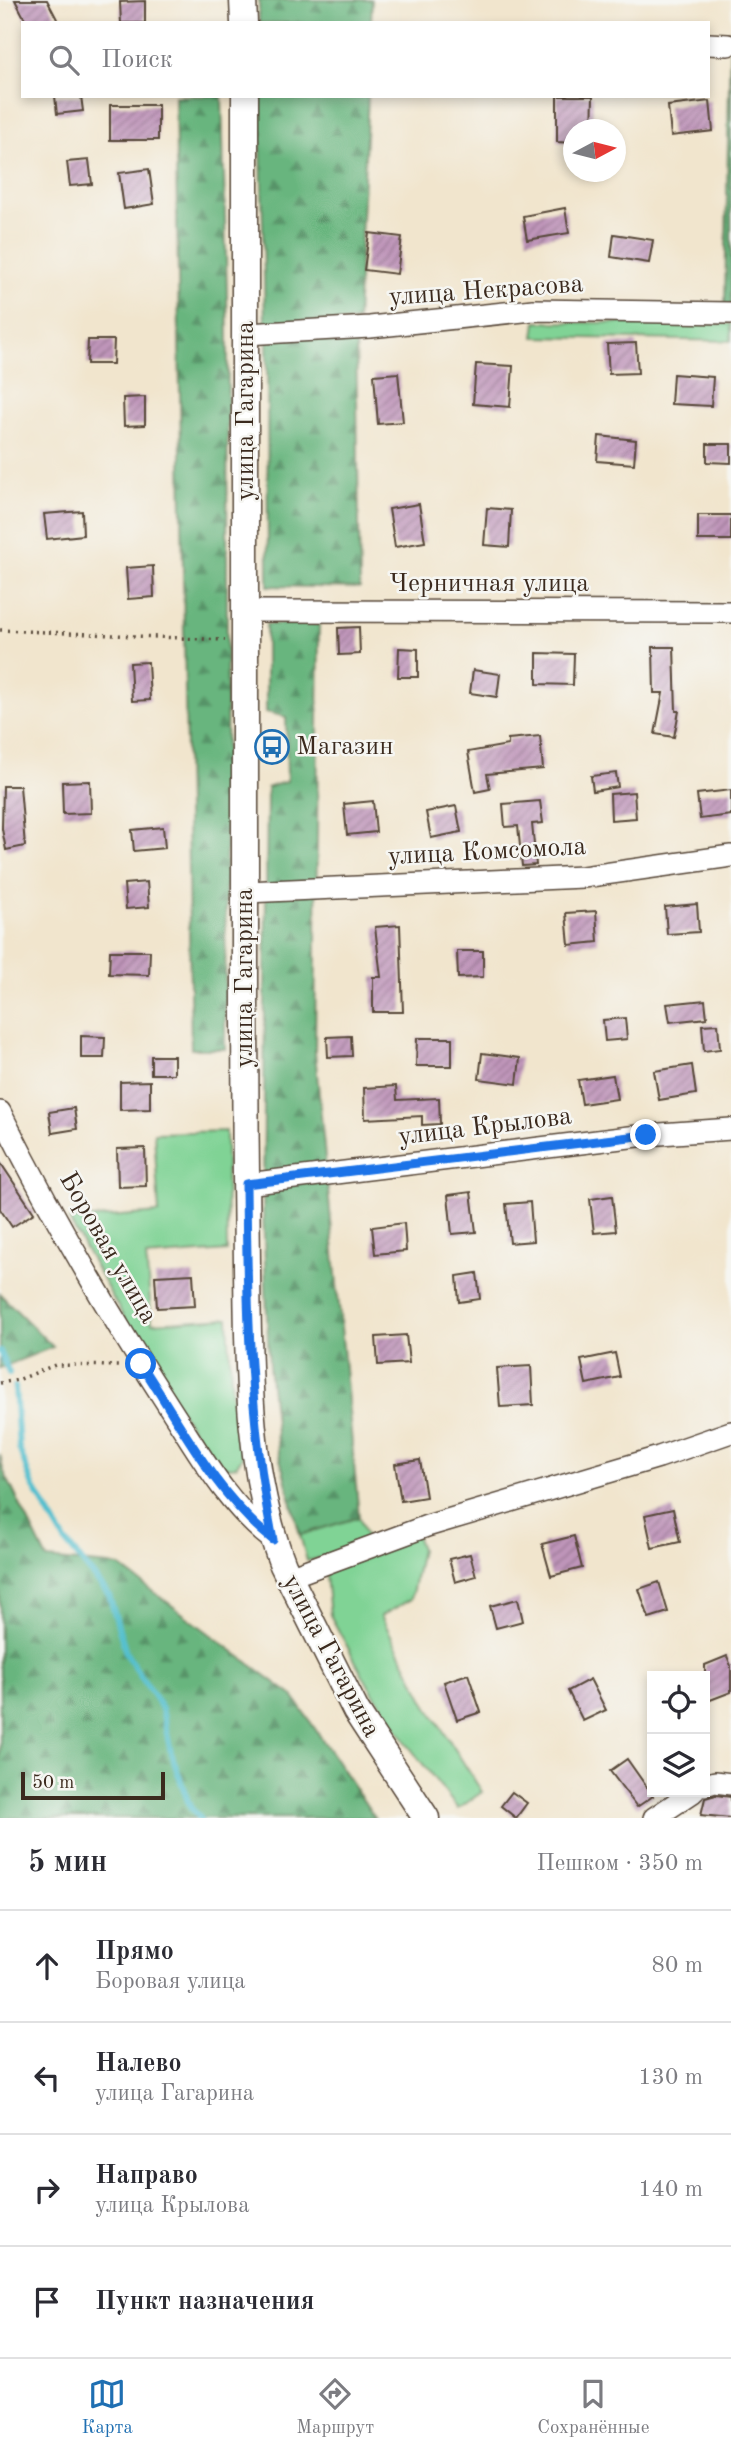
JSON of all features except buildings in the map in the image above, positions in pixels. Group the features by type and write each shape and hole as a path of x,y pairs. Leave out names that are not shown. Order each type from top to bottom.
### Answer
{"main road":[{"path":"243,0 244,21"},
{"name":"улица Гагарина","path":"245,98 246,1184 249,1359 261,1479 273,1540 289,1577 356,1711 426,1818"}],"street":[{"name":"улица Некрасова","path":"245,334 370,327 533,310 731,313"},
{"name":"Черничная улица","path":"247,611 731,612"},
{"name":"улица Комсомола","path":"245,892 583,877 731,856"},
{"name":"Боровая улица","path":"0,1112 141,1364 225,1492 252,1524 273,1540"},
{"name":"улица Крылова","path":"246,1184 646,1135 731,1129"},
{"path":"289,1577 427,1526 659,1457 731,1432"},
{"path":"710,1784 731,1784"},
{"path":"654,1818 686,1797"}],"path":[{"path":"0,630 246,641"},
{"path":"0,1383 18,1380 55,1365 105,1368 141,1364"}],"green space":[{"path":"259,0 372,0 371,21 259,21"},
{"path":"731,29 731,305 725,305 730,31"},
{"path":"175,98 222,98 228,335 225,1049 191,1049"},
{"path":"260,98 368,98 357,321 265,326"},
{"path":"536,322 731,324 731,341 534,337"},
{"path":"356,334 360,588 268,586 267,340"},
{"path":"266,624 319,624 315,1052 359,1517 300,1535 278,1451 269,1366 263,1212 267,788 287,781 286,717 266,712"},
{"path":"226,1131 227,1251 146,1257 152,1323 228,1318 232,1399 242,1457 236,1466 224,1468 209,1455 149,1362 69,1220 159,1213 154,1133"},
{"path":"0,1294 53,1347 0,1368"},
{"path":"0,1454 3,1470 47,1559 119,1566 293,1696 375,1818 0,1818"},
{"path":"359,1517 370,1547 415,1532 421,1549 411,1599 381,1616 425,1702 482,1792 458,1809 408,1745 370,1688 330,1615 324,1557 307,1561 300,1535"}],"waterway":[{"path":"0,1351 9,1373"},
{"path":"15,1387 19,1448 32,1484 65,1541 109,1595 126,1653 162,1709 171,1753 190,1807 200,1818"}],"place":[{"name":"Магазин","path":"272,747"}],"route":[{"path":"141,1364 225,1492 252,1524 273,1540 261,1479 253,1415 248,1345 246,1184 646,1135"}]}
